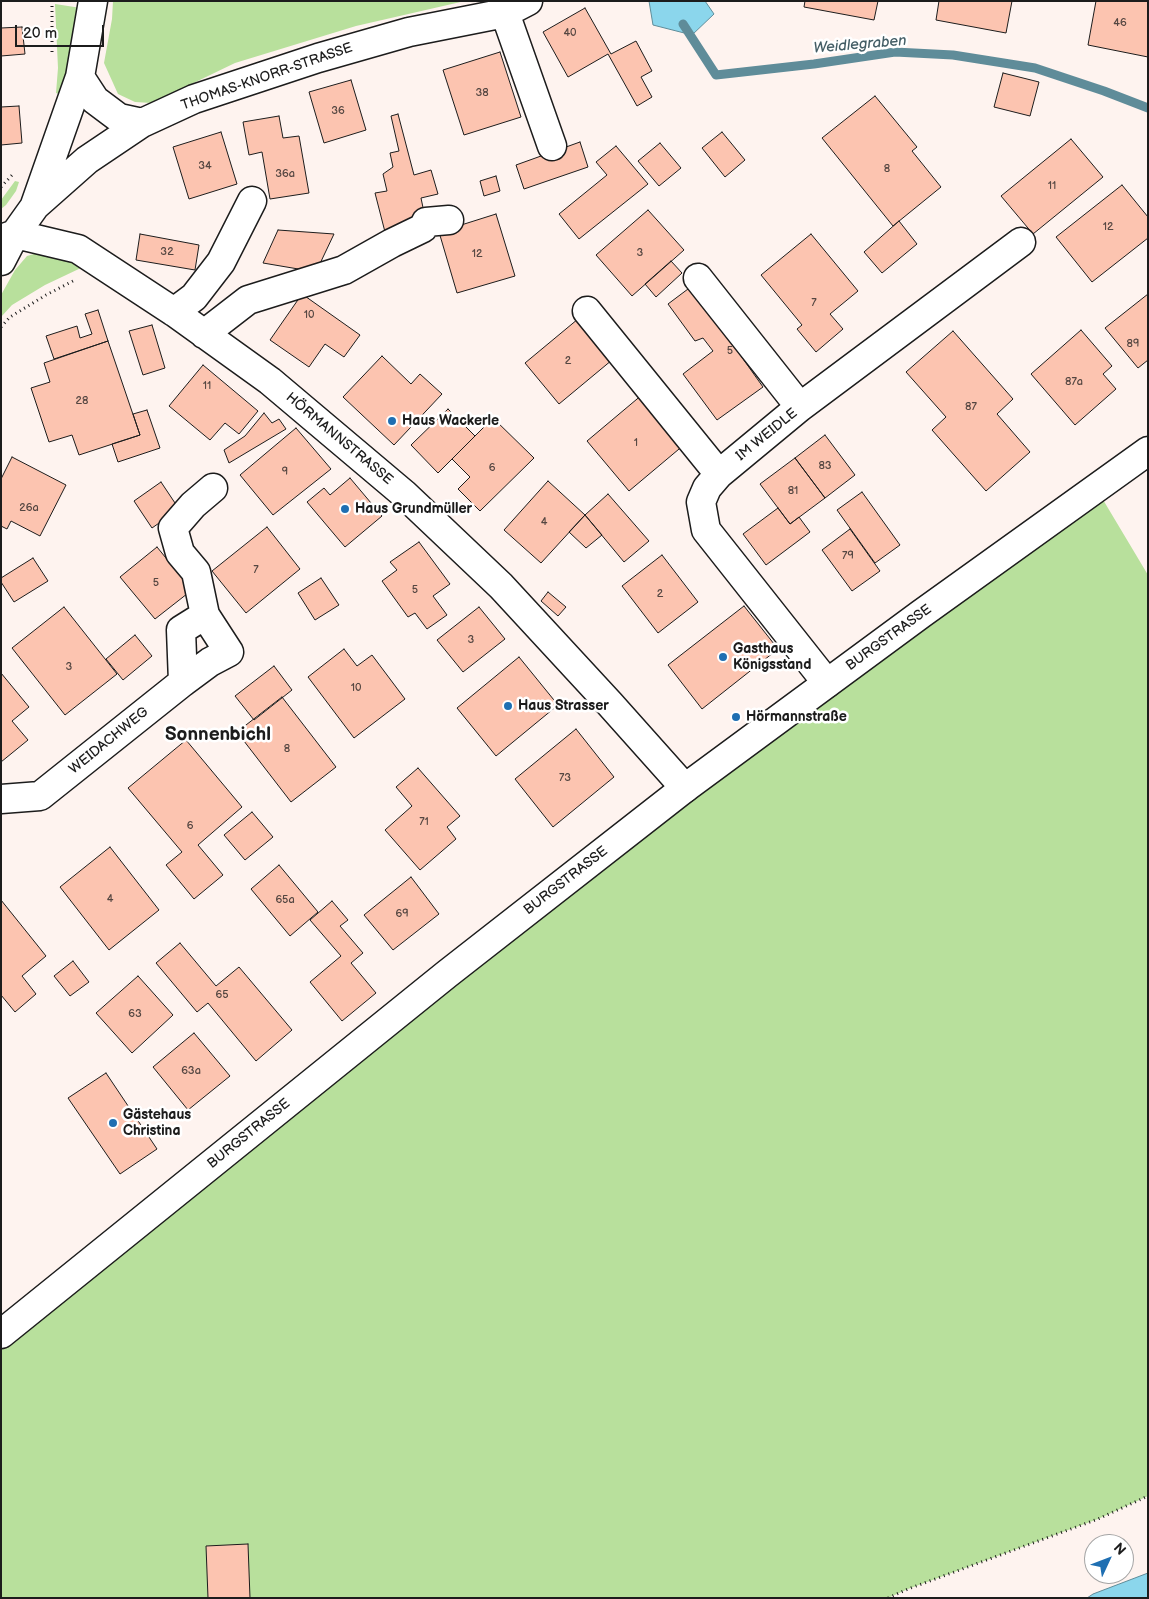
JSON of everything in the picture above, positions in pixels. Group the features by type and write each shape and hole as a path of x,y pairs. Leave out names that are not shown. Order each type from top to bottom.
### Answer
{"street":[{"path":"35,206 80,77 93,1"},
{"path":"516,7 552,146"},
{"name":"THOMAS-KNORR-STRASSE","path":"1,261 8,236 35,206 88,160 142,123 194,99 318,58 408,32 516,7"},
{"path":"80,77 95,100 119,118 142,123"},
{"path":"174,312 194,297 221,262 252,201"},
{"path":"204,334 248,300 344,270 423,228 426,222 449,220"},
{"name":"HÖRMANNSTRASSE","path":"8,236 78,249 174,312 278,388 404,494 501,586 685,788"},
{"name":"IM WEIDLE","path":"828,683 706,530 701,502 707,488 719,474 800,408 1021,242"},
{"path":"698,278 800,408"},
{"path":"587,311 719,474"},
{"name":"BURGSTRASSE","path":"4,1326 447,974 685,788 1148,451"},
{"path":"183,682 182,630 205,615 196,572 180,553 173,528 193,505 213,488"},
{"name":"WEIDACHWEG","path":"1,798 40,796 183,682 210,662 229,652 205,615"}],"path":[{"path":"1,327 10,317 46,295 105,266"},
{"path":"888,1598 1098,1519 1148,1496"}],"green space":[{"path":"113,1 465,1 356,26 235,63 152,103 135,102 118,94 104,63 112,19"},
{"path":"55,4 81,8 71,61 59,94 56,93 58,68"},
{"path":"15,181 19,182 16,191 1,209 1,200"},
{"path":"41,252 54,252 83,267 45,285 12,305 1,317 1,295 15,270 27,256"},
{"path":"1096,488 1148,575 1148,1496 1098,1519 888,1598 1,1598 1,1334 447,974"}],"water":[{"path":"649,1 705,1 714,14 692,35 653,25"},
{"path":"1148,1573 1148,1598 1087,1598 1119,1584 1134,1584 1134,1578"}],"building":[{"path":"805,1 878,1 874,20 804,7"},
{"path":"939,1 1012,1 1006,33 936,20"},
{"path":"1096,1 1148,1 1148,57 1088,45"},
{"path":"585,8 611,54 636,41 652,71 641,77 652,97 637,106 608,54 568,77 543,32"},
{"path":"22,27 25,54 1,56 1,28"},
{"path":"500,52 521,117 464,135 443,70"},
{"path":"1003,73 1039,82 1030,116 994,107"},
{"path":"351,80 366,130 324,143 309,92"},
{"path":"875,96 917,147 912,151 941,187 893,226 822,138"},
{"path":"19,106 22,143 1,145 1,107"},
{"path":"398,114 414,175 431,170 438,194 421,198 426,222 385,232 375,193 387,191 383,174 393,167 390,153 399,151 391,116"},
{"path":"279,116 283,138 299,136 309,193 270,199 262,152 249,155 243,122"},
{"path":"221,132 237,184 189,199 173,147"},
{"path":"722,132 745,160 725,177 702,148"},
{"path":"1071,139 1103,177 1033,234 1001,196"},
{"path":"580,142 588,167 524,189 516,165"},
{"path":"660,143 681,168 659,186 638,161"},
{"path":"616,146 648,184 579,239 559,214 607,175 596,162"},
{"path":"496,176 500,191 484,196 480,181"},
{"path":"1122,185 1148,217 1148,238 1092,282 1056,237"},
{"path":"648,210 684,250 632,296 596,255"},
{"path":"496,214 515,276 457,293 439,232"},
{"path":"899,221 917,244 882,273 864,252"},
{"path":"278,230 334,234 316,272 263,263"},
{"path":"140,234 199,245 195,270 136,260"},
{"path":"811,234 858,291 830,314 843,329 816,352 797,329 802,325 761,275"},
{"path":"671,261 682,273 656,297 645,284"},
{"path":"696,283 747,352 741,356 763,387 717,420 683,374 713,351 703,338 695,341 668,304"},
{"path":"302,294 360,335 344,357 325,344 309,367 270,340"},
{"path":"1148,294 1148,360 1138,368 1105,328"},
{"path":"98,310 108,341 54,359 46,336 77,326 80,338 92,334 85,314"},
{"path":"578,319 612,360 559,404 525,363"},
{"path":"152,325 165,368 143,375 129,331"},
{"path":"1081,330 1112,366 1103,374 1116,389 1075,425 1031,374"},
{"path":"953,331 1013,399 997,414 1030,452 986,491 932,430 946,417 906,372"},
{"path":"108,341 140,435 79,455 72,435 49,442 31,388 50,382 44,363"},
{"name":"Haus Wackerle","path":"382,356 411,384 420,374 442,394 394,445 343,397"},
{"path":"203,365 258,411 239,434 225,423 210,440 169,406"},
{"path":"643,394 685,444 629,491 587,441"},
{"path":"448,409 475,436 438,473 411,445"},
{"path":"147,410 160,448 118,462 112,444 140,435 133,414"},
{"path":"264,413 272,423 279,419 286,429 229,463 224,450 245,436"},
{"path":"493,418 534,458 480,511 458,489 470,477 452,459"},
{"path":"296,428 331,469 273,515 240,475"},
{"path":"825,435 855,475 825,498 795,458"},
{"path":"12,457 66,485 40,536 11,521 7,529 1,526 1,479"},
{"path":"795,458 825,498 790,524 760,484"},
{"name":"Haus Grundmüller","path":"350,478 382,516 345,547 307,502 324,488 330,495"},
{"path":"548,481 585,515 541,563 504,530"},
{"path":"161,482 179,509 152,528 134,501"},
{"path":"862,492 900,545 875,563 837,510"},
{"path":"608,494 649,541 624,562 585,515"},
{"path":"778,508 790,524 799,517 810,532 766,565 743,534"},
{"path":"585,515 602,535 586,548 569,532"},
{"path":"267,527 300,569 246,613 212,571"},
{"path":"850,529 880,571 852,591 822,550"},
{"path":"419,542 450,584 433,596 447,615 427,629 415,613 408,617 382,581 397,570 390,562"},
{"path":"157,547 192,590 155,619 120,577"},
{"path":"662,555 698,602 658,633 622,586"},
{"path":"33,558 48,581 14,602 1,582 1,578"},
{"path":"321,578 339,605 315,620 298,593"},
{"path":"548,592 566,607 558,616 541,601"},
{"name":"Gasthaus Königsstand","path":"744,606 778,649 702,709 668,665"},
{"path":"64,607 117,674 65,715 12,648"},
{"path":"479,607 505,639 463,672 437,640"},
{"path":"135,635 152,656 123,680 106,659"},
{"path":"344,649 357,666 372,655 405,699 354,738 308,677"},
{"name":"Haus Strasser","path":"519,657 558,705 496,756 457,708"},
{"path":"274,666 292,690 254,720 235,696"},
{"path":"1,673 29,707 12,721 28,740 1,762"},
{"path":"282,697 336,767 291,802 237,732"},
{"path":"576,729 614,777 553,827 515,779"},
{"path":"186,740 242,807 198,845 223,875 194,899 166,865 182,852 128,788"},
{"path":"418,768 460,816 447,827 456,839 420,870 385,830 412,806 396,787"},
{"path":"252,812 273,837 245,860 224,835"},
{"path":"110,847 159,910 109,950 60,887"},
{"path":"279,865 318,912 290,936 251,889"},
{"path":"411,877 439,914 393,950 364,915"},
{"path":"1,900 46,956 22,976 36,994 15,1012 1,995"},
{"path":"332,901 348,920 340,926 363,953 351,963 376,993 342,1021 310,982 341,956 310,920"},
{"path":"180,943 216,986 239,967 292,1030 256,1061 208,1003 197,1012 156,963"},
{"path":"73,961 89,982 70,996 54,976"},
{"path":"138,976 173,1015 132,1053 96,1013"},
{"path":"194,1033 230,1076 188,1110 153,1067"},
{"name":"Gästehaus Christina","path":"106,1073 157,1149 120,1174 68,1098"},
{"path":"248,1544 250,1598 208,1598 206,1546"}],"waterway":[{"name":"Weidlegraben","path":"683,24 716,75 814,64 895,52 953,55 1035,68 1148,108"}],"place":[{"name":"Haus Wackerle","path":"392,421"},
{"name":"Haus Grundmüller","path":"345,509"},
{"name":"Gasthaus Königsstand","path":"723,657"},
{"name":"Haus Strasser","path":"508,706"},
{"name":"Hörmannstraße","path":"736,717"},
{"name":"Gästehaus Christina","path":"113,1123"}],"district":[{"name":"Sonnenbichl","path":"218,735"}]}
